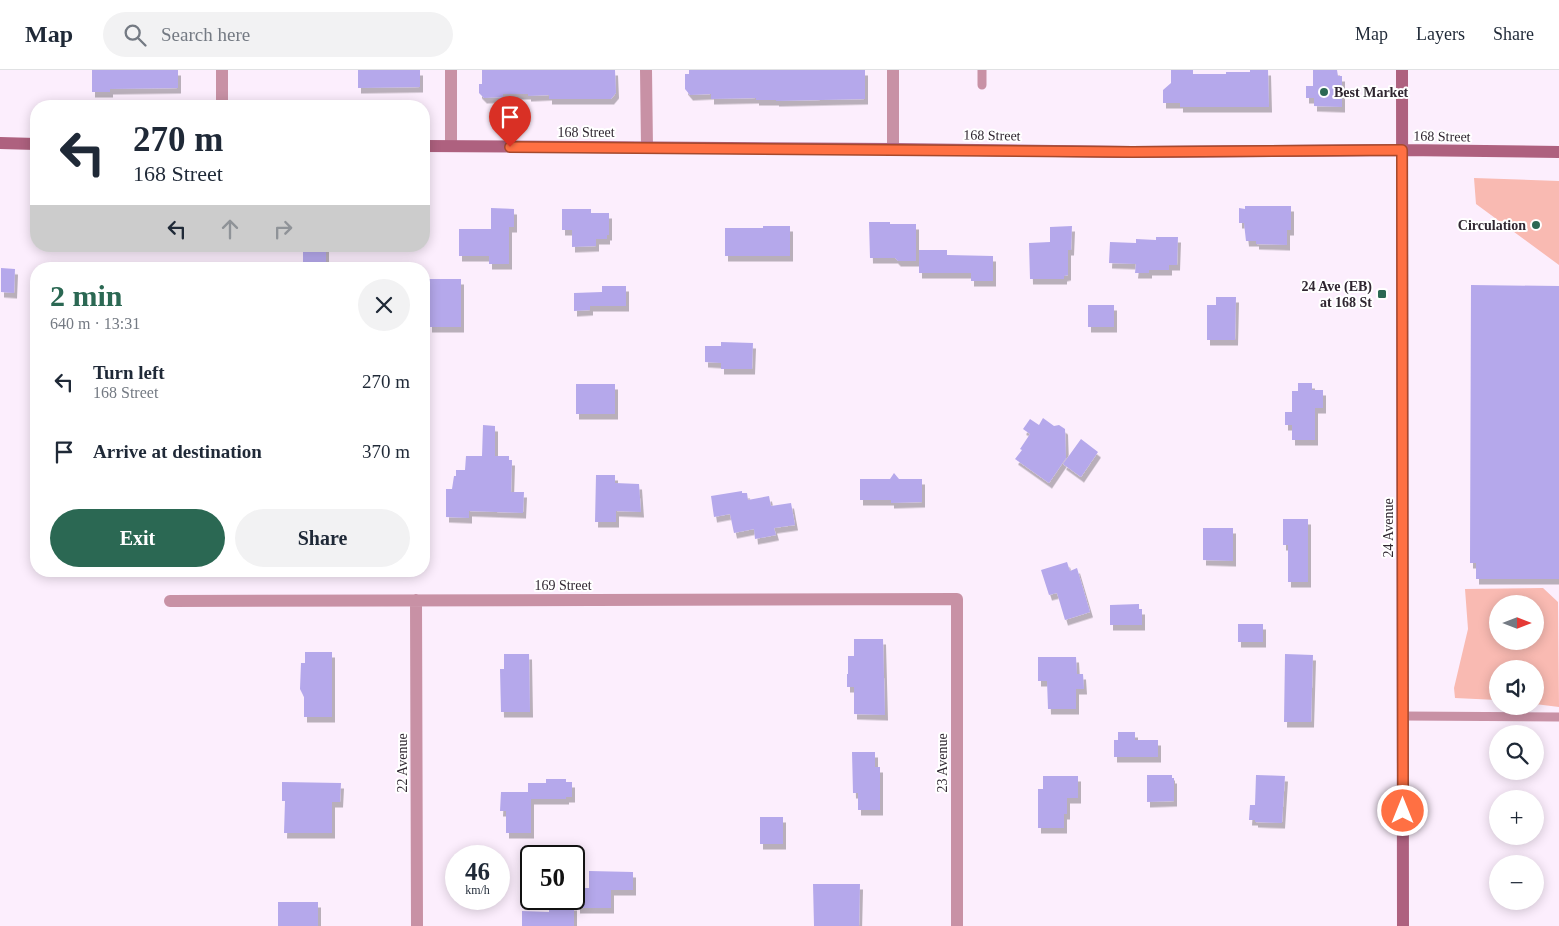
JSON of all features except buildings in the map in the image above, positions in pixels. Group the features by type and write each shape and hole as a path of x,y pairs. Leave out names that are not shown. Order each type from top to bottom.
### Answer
{"main road":[{"name":"24 Avenue","path":"1402,70 1403,926"},
{"path":"0,143 30,144"},
{"name":"168 Street","path":"430,146 1132,152 1402,150 1559,152"}],"street":[{"path":"222,70 222,100"},
{"path":"451,70 452,146"},
{"path":"646,70 647,147"},
{"path":"892,70 893,149"},
{"name":"169 Street","path":"170,601 957,599"},
{"name":"23 Avenue","path":"957,599 957,926"},
{"name":"22 Avenue","path":"416,600 417,926"}],"lane":[{"path":"982,70 982,85"},
{"path":"1403,716 1559,717"}],"shaded area":[{"path":"1474,178 1559,181 1559,265 1476,204"},
{"path":"1543,588 1558,602 1559,707 1544,705 1544,660 1489,660 1489,700 1455,698 1454,688 1468,629 1465,589"}],"place":[{"name":"Best Market","path":"1324,92"},
{"name":"Circulation","path":"1536,225"},
{"name":"24 Ave (EB) at 168 St","path":"1382,294"}],"route":[{"path":"510,147 1132,152 1402,150 1403,811"}]}
